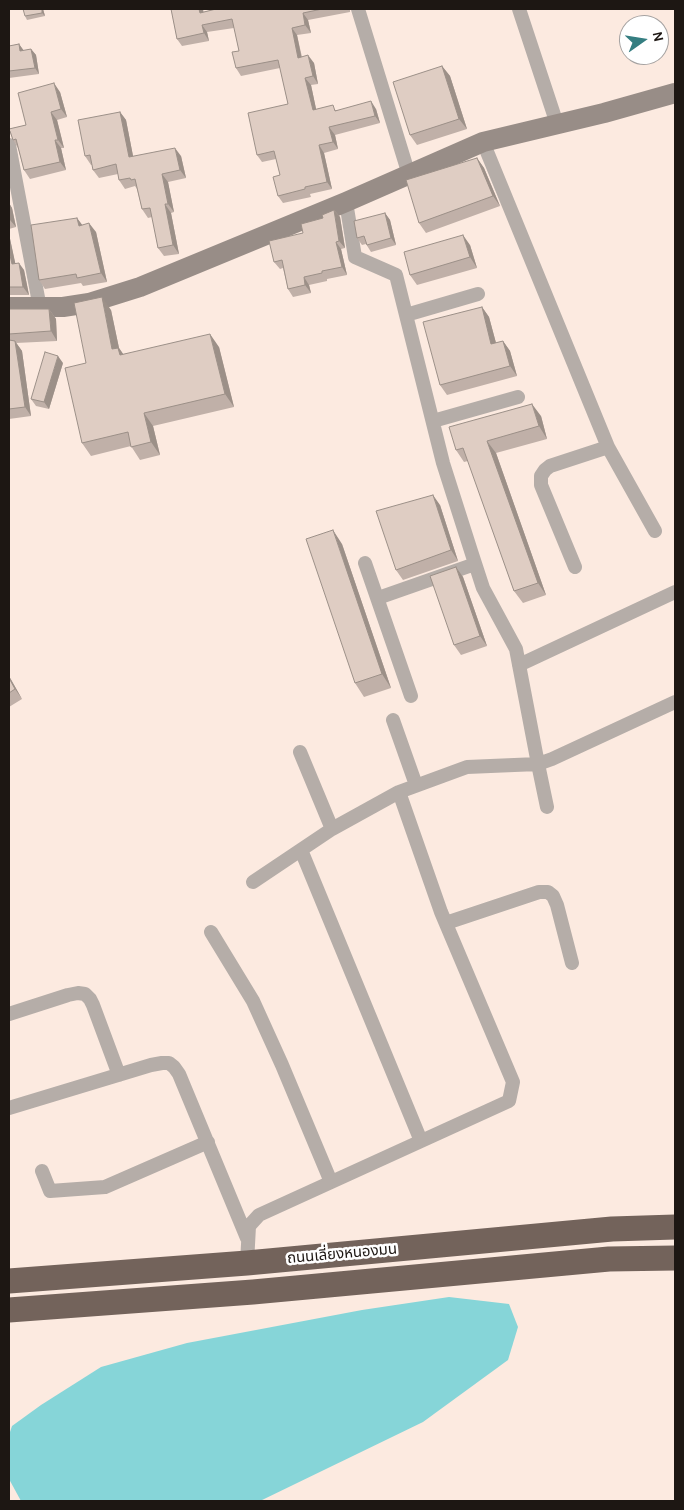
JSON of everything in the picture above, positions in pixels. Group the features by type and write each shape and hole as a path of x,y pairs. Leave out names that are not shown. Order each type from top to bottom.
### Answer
{"highway":[{"name":"ถนนเลี่ยงหนองมน","path":"9,1281 248,1251 612,1229 675,1227"},
{"name":"ถนนเลี่ยงหนองมน","path":"9,1310 253,1292 609,1259 675,1258"}],"street":[{"path":"358,9 408,175"},
{"path":"518,9 557,124"},
{"path":"9,307 63,307 89,303 140,287 346,202 483,142 675,93"},
{"path":"483,142 608,447 655,531"},
{"path":"9,145 40,308"},
{"path":"346,202 355,257 396,275 443,463 475,564 483,588 516,649 548,807"},
{"path":"406,315 478,294"},
{"path":"433,422 518,397"},
{"path":"575,568 541,485 541,476 550,466 608,447"},
{"path":"365,564 411,696"},
{"path":"378,598 475,564"},
{"path":"520,666 675,592"},
{"path":"253,882 332,828 399,792 467,766 538,764 552,760 675,702"},
{"path":"393,720 416,785"},
{"path":"300,752 332,828"},
{"path":"248,1251 249,1226 258,1215 509,1101 513,1082 446,923 399,792"},
{"path":"301,850 422,1141"},
{"path":"446,923 540,892 548,892 557,905 572,964"},
{"path":"211,932 253,1001 331,1182"},
{"path":"9,1014 68,995 85,994 93,1005 119,1075"},
{"path":"9,1108 162,1063 174,1066 208,1142 248,1251"},
{"path":"42,1171 50,1191 105,1187 208,1142"}],"water":[{"path":"449,1297 509,1304 518,1327 508,1360 423,1422 260,1501 21,1501 9,1479 9,1435 12,1426 101,1367 187,1343 362,1310"}],"building":[{"path":"23,9 42,9 42,13 25,16"},
{"path":"171,9 199,9 200,13 216,9 322,9 303,13 305,25 292,28 298,58 308,55 313,76 305,78 313,110 333,105 335,111 371,101 375,116 329,127 333,142 319,145 327,182 278,196 273,177 280,175 274,151 257,155 248,113 288,104 278,60 236,68 232,52 239,51 232,19 202,25 204,33 177,39"},
{"path":"19,44 20,51 31,49 35,68 9,71 9,46"},
{"path":"442,66 459,119 410,135 393,82"},
{"path":"54,83 61,109 51,112 58,140 55,140 60,162 24,170 16,139 13,140 9,130 26,125 18,93"},
{"path":"120,112 129,157 175,148 180,170 162,174 168,204 165,204 173,245 158,248 150,208 142,209 135,179 119,180 116,164 93,170 90,155 85,156 78,120"},
{"path":"477,158 493,196 419,223 406,180"},
{"path":"334,210 339,241 336,242 342,267 304,277 305,285 288,289 282,260 274,262 269,241 303,233 301,224 323,218 322,215"},
{"path":"385,213 391,238 367,245 364,236 357,238 354,221"},
{"path":"77,218 79,226 89,223 101,273 77,278 76,274 39,280 31,225"},
{"path":"463,235 470,257 410,275 404,252"},
{"path":"9,251 12,264 19,263 23,287 9,287"},
{"path":"102,297 112,349 118,348 120,355 210,334 225,394 144,413 151,442 131,447 128,432 82,443 65,368 86,363 74,303"},
{"path":"482,307 491,344 503,341 510,366 440,385 423,322"},
{"path":"9,309 49,309 51,331 9,334"},
{"path":"9,340 15,341 25,407 9,409"},
{"path":"45,352 58,356 44,402 31,399"},
{"path":"532,404 539,426 487,441 538,583 514,591 463,448 456,450 449,427"},
{"path":"433,495 451,550 396,570 376,511"},
{"path":"333,530 382,674 355,683 306,539"},
{"path":"456,567 480,636 454,645 430,576"},
{"path":"9,678 15,689 9,693"}]}
